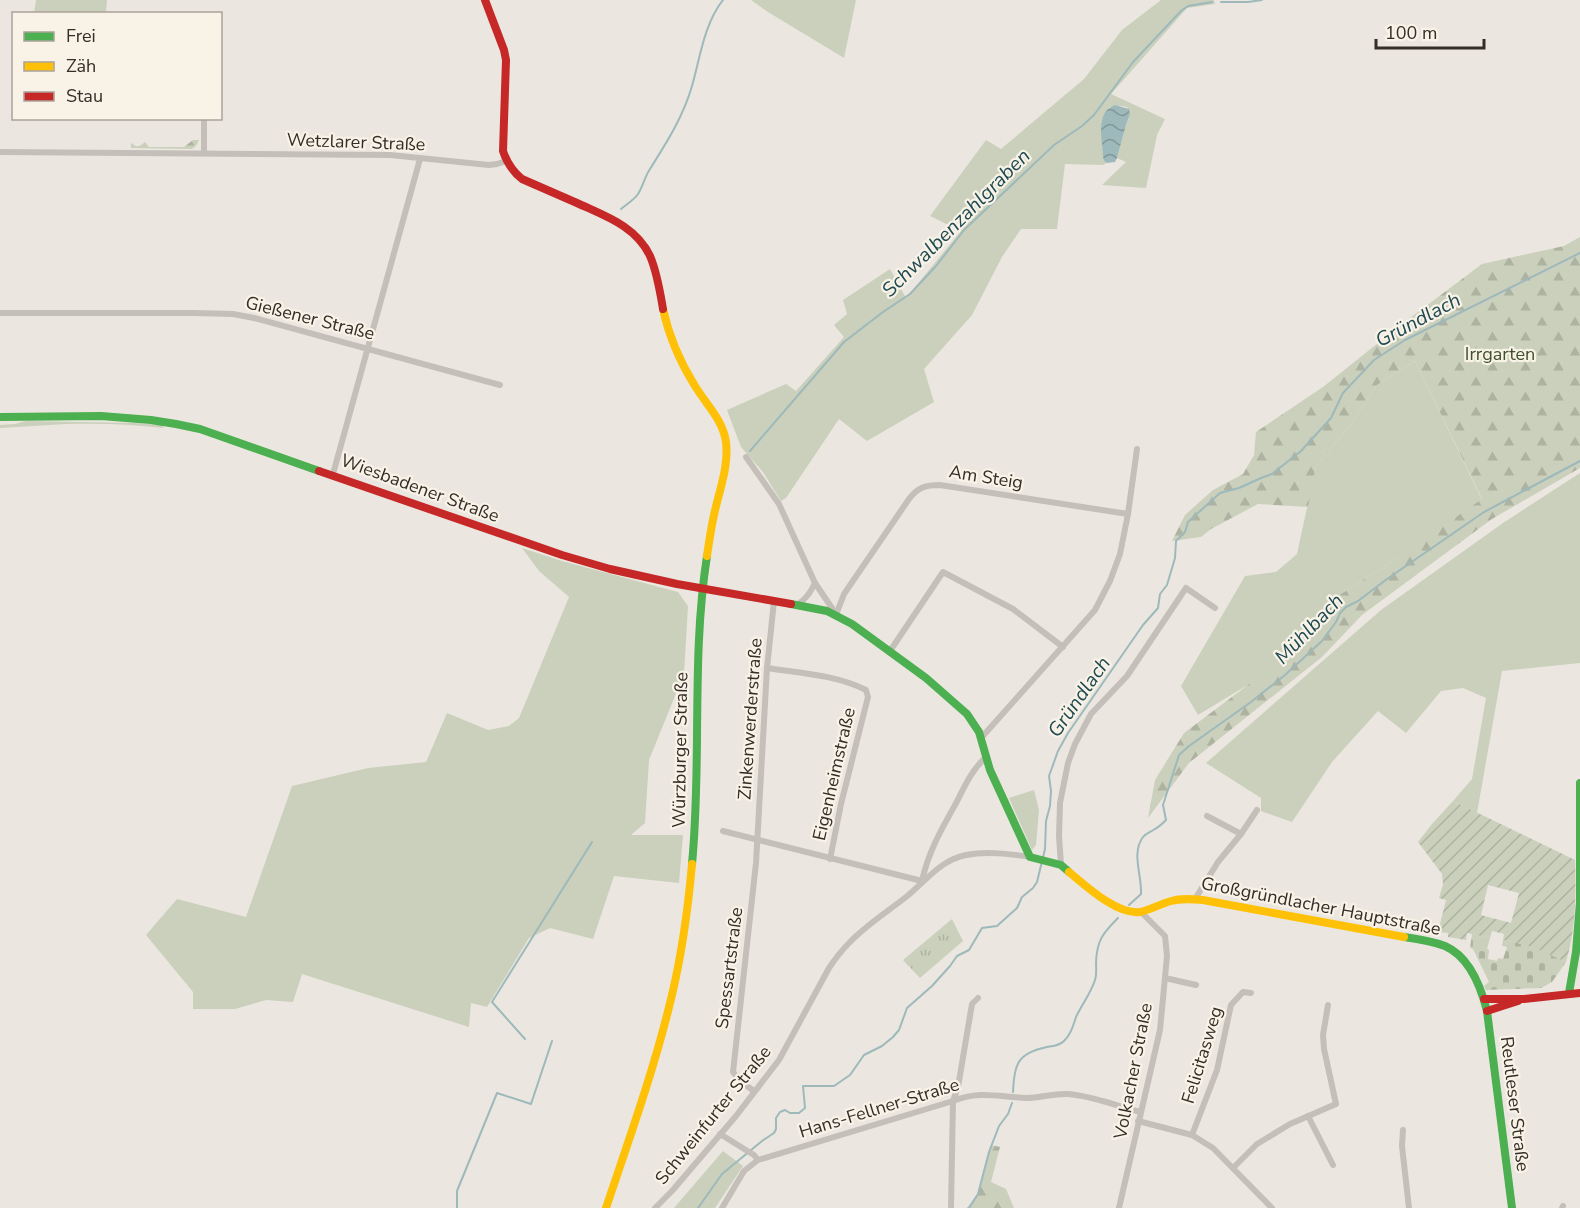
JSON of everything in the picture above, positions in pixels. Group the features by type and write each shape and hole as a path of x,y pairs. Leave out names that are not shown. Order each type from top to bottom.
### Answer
{"main road":[{"path":"485,0 506,60 503,151 506,161"},
{"name":"Würzburger Straße","path":"506,161 522,179 628,227 644,243 654,264 668,331 690,377 723,432 726,445 725,464 703,588 698,646 697,783 685,924 660,1042 606,1208"},
{"name":"Wiesbadener Straße","path":"0,417 125,418 171,422 200,429 562,555 610,569 832,613 848,621 932,682 972,720 982,737"},
{"path":"982,737 985,758 1022,842 1033,857 1058,863 1100,898 1127,912 1141,912"},
{"path":"1569,993 1576,952 1580,902 1580,783"},
{"name":"Großgründlacher Hauptstraße","path":"1141,912 1170,901 1194,899 1438,943 1453,950 1464,961 1475,978 1485,1005"},
{"path":"1485,1005 1580,993"},
{"name":"Reutleser Straße","path":"1485,1005 1512,1208"}],"street":[{"path":"204,120 204,153"},
{"name":"Wetzlarer Straße","path":"0,152 390,155 489,165 506,161"},
{"path":"333,474 420,159"},
{"name":"Gießener Straße","path":"0,313 233,314 368,348 500,385"},
{"path":"982,737 1095,609 1110,581 1120,555 1137,449"},
{"path":"746,457 779,504 815,583 832,613"},
{"name":"Am Steig","path":"832,613 914,492 925,486 940,485 1128,514"},
{"path":"890,651 943,572 1004,603 1063,646"},
{"path":"797,605 805,600 815,583"},
{"path":"1058,863 1060,803 1068,763 1091,714 1128,676 1186,588 1215,608"},
{"name":"Zinkenwerderstraße","path":"758,840 767,668 774,601"},
{"name":"Eigenheimstraße","path":"767,668 821,676 866,690 868,697 841,804 830,859"},
{"path":"723,831 922,881 933,846 973,770 985,758"},
{"path":"1194,899 1257,810"},
{"path":"1207,816 1241,834"},
{"name":"Spessartstraße","path":"754,1091 741,1082 733,1072 758,840"},
{"name":"Schweinfurter Straße","path":"654,1208 672,1191 720,1134 785,1050 822,979 839,954 859,933 909,895 922,881 955,859 966,855 1006,854 1033,857"},
{"path":"926,866 934,872"},
{"name":"Volkacher Straße","path":"1119,1208 1138,1120 1157,1048 1165,978 1167,947 1165,936 1141,912"},
{"path":"1165,978 1196,985"},
{"name":"Felicitasweg","path":"1192,1136 1218,1070 1231,1005 1243,992 1251,993"},
{"path":"951,1207 953,1101 958,1087 972,1004 978,998"},
{"path":"1233,1168 1257,1144 1290,1124 1336,1104 1323,1042 1328,1005"},
{"name":"Hans-Fellner-Straße","path":"722,1208 744,1171 756,1157 965,1096 984,1094 1029,1098 1066,1094 1109,1101 1141,1112"},
{"path":"1308,1116 1333,1165"},
{"path":"1138,1120 1192,1136 1213,1148 1272,1208"},
{"path":"1403,1130 1402,1146 1408,1208"},
{"path":"720,1134 756,1157"}],"green space":[{"path":"36,0 107,0 106,12 34,12"},
{"path":"751,0 856,0 844,58 768,12"},
{"path":"1161,0 1214,0 1215,4 1187,8 1111,94 1165,119 1157,135 1146,188 1102,185 1126,162 1117,158 1130,114 1127,107 1110,107 1102,120 1103,157 1107,163 1103,165 1065,164 1057,229 1021,229 1002,257 972,315 924,369 934,402 867,441 839,419 786,498 781,501 763,472 741,447 727,410 786,384 796,391 844,337 834,325 847,314 843,300 890,269 906,298 961,231 930,216 986,140 1001,149 1084,79 1122,30"},
{"path":"193,140 199,140 192,149 131,148 131,143 138,146 145,142 149,147 184,147"},
{"name":"Irrgarten","path":"1580,237 1580,468 1492,519 1362,615 1322,657 1189,763 1148,818 1155,780 1184,733 1309,639 1338,596 1482,499 1415,361 1377,385 1353,422 1316,466 1308,507 1258,504 1211,529 1201,537 1172,541 1185,515 1213,490 1243,474 1254,455 1256,432 1323,387 1482,264 1564,246"},
{"path":"1415,361 1482,500 1338,596 1309,639 1251,683 1198,715 1181,686 1245,576 1276,572 1297,554 1316,466 1353,422 1377,385"},
{"path":"26,421 135,423 162,425 164,428 66,424 0,428 0,425"},
{"path":"1580,473 1580,663 1502,671 1477,813 1453,801 1472,779 1486,698 1463,688 1441,691 1406,733 1378,711 1332,762 1292,822 1261,811 1261,798 1206,763 1381,610 1503,523"},
{"path":"522,548 678,592 688,606 683,691 677,691 649,760 645,823 631,835 683,835 679,883 614,876 593,939 550,928 529,938 487,1007 471,1003 469,1027 302,974 293,1002 266,1000 235,1009 193,1009 193,992 146,935 177,899 246,917 292,786 368,768 426,762 447,713 488,730 509,726 519,718 569,597 539,571"},
{"path":"1034,790 1039,810 1036,845 1032,850 1009,798"},
{"path":"1453,801 1575,860 1574,924 1566,962 1533,947 1503,940 1504,934 1492,931 1490,938 1467,933 1466,940 1448,937 1448,933 1438,932 1446,900 1439,898 1443,884 1442,874 1418,842","holes":["1488,885 1519,893 1511,923 1481,915"]},
{"path":"952,919 963,941 920,978 903,960"},
{"path":"1472,934 1490,938 1487,949 1489,950 1488,959 1497,961 1498,958 1503,959 1507,947 1502,946 1503,940 1533,946 1566,962 1552,982 1541,988 1486,990 1484,986 1489,982 1473,949 1470,948"},
{"path":"991,1145 1000,1147 991,1182 1006,1189 1014,1208 967,1208 978,1193"},
{"path":"723,1151 743,1166 715,1208 674,1208"}],"water":[{"path":"1115,105 1129,109 1130,114 1117,158 1115,162 1107,163 1103,157 1102,120 1108,109"}],"waterway":[{"path":"621,209 638,194 679,119 692,86 707,30 723,0"},
{"name":"Schwalbenzahlgraben","path":"1221,2 1262,0"},
{"name":"Schwalbenzahlgraben","path":"750,451 844,342 910,294 936,266 964,230 1054,145 1094,115 1133,62 1181,11 1188,6 1212,2"},
{"name":"Gründlach","path":"698,1208 722,1174 774,1133 776,1118 780,1112 785,1110 790,1113 799,1113 805,1108 803,1086 834,1086 850,1075 864,1055 882,1046 893,1037 899,1030 907,1008 932,986 957,956 969,950 982,928 997,926 1017,908 1022,897 1033,888 1037,882 1045,849 1046,821 1051,791 1049,776 1058,751 1143,625 1158,608 1160,594 1167,585 1175,558 1176,541 1185,532 1188,522 1220,493 1239,488 1272,474 1301,451 1331,418 1343,393 1374,360 1405,340 1580,253"},
{"name":"Mühlbach","path":"1129,905 1141,894 1137,857 1140,843 1144,836 1166,820 1163,805 1179,755 1285,675 1322,641 1346,607 1358,601 1484,512 1580,461"},
{"path":"525,1039 492,1002 592,842"},
{"name":"Mühlbach","path":"1013,1092 1016,1067 1023,1057 1037,1050 1060,1044 1072,1030 1095,980 1099,942 1118,918"},
{"path":"457,1208 457,1191 497,1093 531,1104 552,1041"},
{"name":"Mühlbach","path":"969,1208 978,1194 989,1152 999,1126 1008,1114 1012,1103"}],"traffic: fast":[{"path":"0,417 101,416 176,424 200,429 319,471"},
{"path":"692,864 695,825 699,633 707,556"},
{"path":"791,604 827,611 852,624 926,678 967,714 979,732 990,770 1030,857 1061,865 1069,872"},
{"path":"1569,993 1576,952 1580,902 1580,783"},
{"path":"1404,937 1435,943 1454,951 1468,965 1478,983 1487,1011 1512,1208"}],"traffic: slow":[{"path":"663,309 668,329 680,358 695,386 718,419 726,442 725,470 707,556"},
{"path":"606,1208 649,1078 671,999 684,932 692,864"},
{"path":"1069,872 1102,898 1131,912 1144,911 1175,900 1203,900 1404,937"}],"traffic: jam":[{"path":"485,0 506,60 503,151 508,163 522,179 619,223 637,237 650,256 663,309"},
{"path":"319,471 562,555 610,569 677,584 791,604"},
{"path":"1484,999 1524,999 1580,993"},
{"path":"1487,1011 1518,1001"}]}
